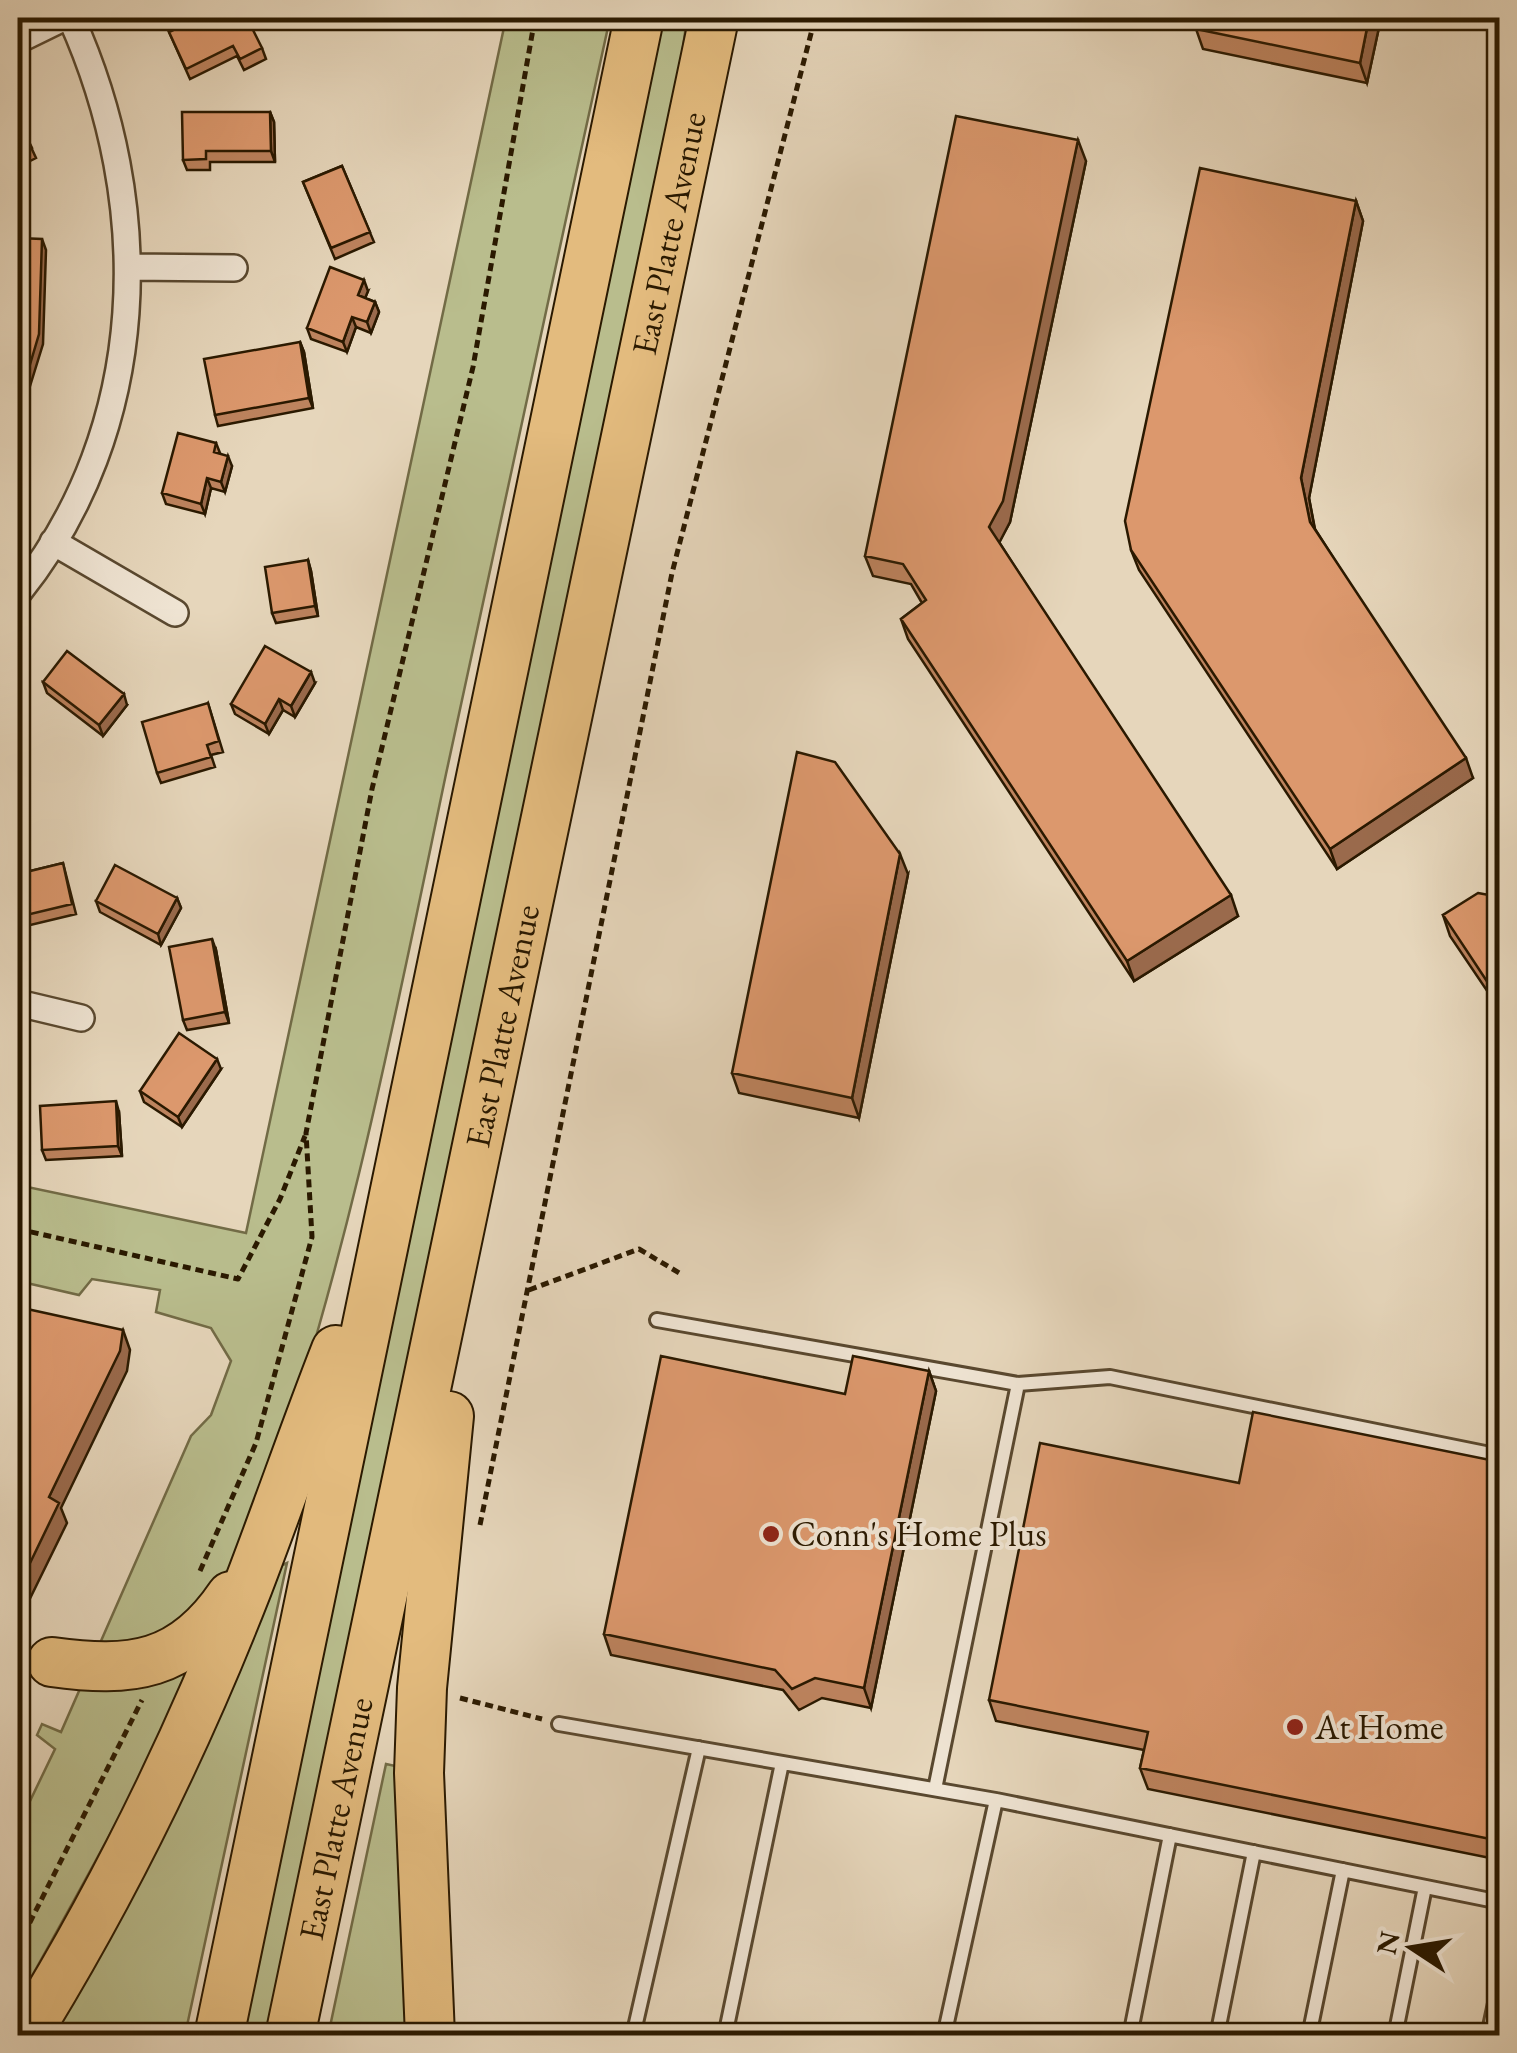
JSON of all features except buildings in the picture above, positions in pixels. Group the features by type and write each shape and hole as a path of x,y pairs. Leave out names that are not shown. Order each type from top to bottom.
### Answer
{"highway":[{"name":"East Platte Avenue","path":"219,2036 639,18"},
{"name":"East Platte Avenue","path":"290,2036 714,18"},
{"path":"25,2036 64,1968 189,1722 260,1552 394,1182"},
{"path":"430,2036 419,1773 424,1670 456,1352 458,1248"},
{"path":"52,1662 104,1669 132,1666 176,1652 224,1606 260,1552"}],"street":[{"path":"18,40 63,18"},
{"path":"18,593 53,542 90,466 122,357 128,267 116,141 70,18"},
{"path":"128,267 234,268"},
{"path":"53,542 176,613"},
{"path":"18,1004 81,1018"}],"lane":[{"path":"657,1320 1018,1384 1110,1377 1500,1456"},
{"path":"936,1789 1018,1384"},
{"path":"559,1724 996,1800 1500,1902"},
{"path":"634,2036 699,1748"},
{"path":"725,2036 782,1763"},
{"path":"944,2036 996,1800"},
{"path":"1130,2036 1170,1835"},
{"path":"1217,2036 1254,1852"},
{"path":"1309,2036 1344,1870"},
{"path":"1395,2036 1425,1887"},
{"path":"1488,2036 1500,1980"}],"path":[{"path":"18,1229 238,1278 280,1198 306,1133 372,790 473,367 535,18"},
{"path":"480,1526 672,574 815,18"},
{"path":"306,1133 312,1237"},
{"path":"528,1291 639,1249 681,1274"},
{"path":"456,1717 457,1698 559,1724"}],"green space":[{"path":"506,18 610,18 346,1228 266,1495 214,1626 153,1753 18,2001 18,1826 55,1749 37,1735 42,1724 61,1732 191,1436 211,1415 231,1361 211,1328 156,1312 160,1290 92,1279 79,1295 18,1281 18,1185 246,1233"},
{"path":"659,18 687,18 664,187 282,2035 237,2036"},
{"path":"287,1563 185,2035 43,2036 278,1567"},
{"path":"386,1764 400,1767 412,2035 328,2036"}],"place":[{"name":"Conn's Home Plus","path":"771,1534"},
{"name":"At Home","path":"1295,1727"}]}
